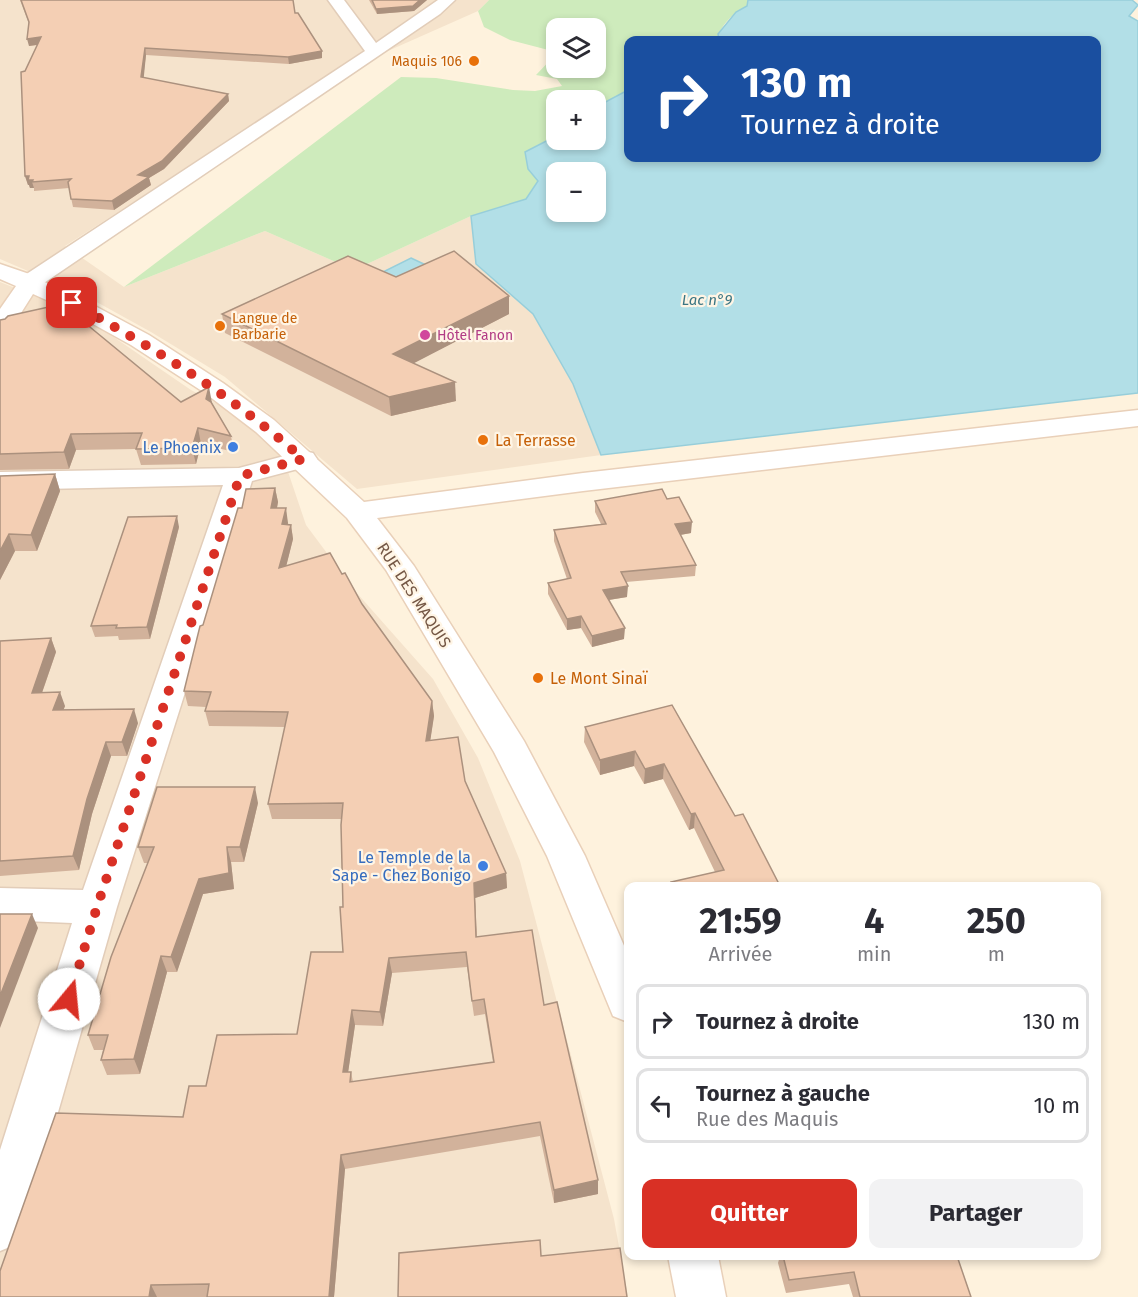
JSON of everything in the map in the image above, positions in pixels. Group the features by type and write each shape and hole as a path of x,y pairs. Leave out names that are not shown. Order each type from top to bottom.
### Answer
{"street":[{"path":"336,0 373,51"},
{"path":"0,327 30,282 435,11 447,0"},
{"name":"RUE DES MAQUIS","path":"0,271 30,282 150,346 222,394 265,426 303,459 357,512 399,566 511,750 566,856 624,994"},
{"path":"357,512 583,482 1138,418"},
{"path":"0,481 240,476 303,459"},
{"path":"0,1227 97,907 240,476"},
{"path":"0,904 97,907"},
{"path":"694,1260 701,1297"}],"shaded area":[{"path":"0,0 489,0 478,11 327,78 65,246 124,287 265,231 354,270 471,216 476,264 533,314 573,384 601,455 357,489 225,377 84,295 0,259"},
{"path":"0,282 80,314 191,390 231,411 282,454 306,525 356,592 433,679 478,758 520,861 614,1219 628,1297 0,1297"}],"green space":[{"path":"489,0 748,0 747,6 724,25 719,36 624,36 624,92 606,102 606,90 546,90 546,141 525,152 528,169 539,180 526,199 471,216 354,270 265,231 124,287 401,77 436,78 513,90 535,91 562,86 557,79 552,78 606,78 606,18 546,18 546,49 510,40 484,27 478,11"},
{"path":"546,64 546,77 536,75"}],"water":[{"name":"Lac n°9","path":"748,0 1132,0 1138,5 1129,16 1138,21 1138,393 601,455 573,384 533,314 476,264 471,216 526,199 538,181 528,169 525,152 546,141 546,150 606,150 606,102 624,92 624,162 1101,162 1101,36 718,36 736,12 747,6"},
{"path":"411,258 426,265 392,281 377,275"}],"building":[{"path":"21,0 293,0 295,13 298,13 322,51 288,57 145,48 141,77 228,94 162,161 138,175 149,177 112,201 71,199 68,182 71,179 32,182 33,180 28,180 29,176 25,176 21,72 25,71 41,37 27,39 29,22"},
{"path":"372,0 420,0 413,6 376,9"},
{"path":"454,251 509,296 393,354 455,382 389,397 222,314 348,256 396,277"},
{"path":"62,304 181,402 209,387 206,399 211,402 231,436 198,428 192,448 136,449 142,433 71,434 64,452 0,454 0,320 8,316"},
{"path":"55,474 31,535 9,534 0,551 0,476"},
{"path":"275,488 271,508 286,508 282,524 291,525 279,568 330,553 342,574 345,573 362,604 432,701 426,741 458,737 465,781 506,873 474,883 476,937 532,930 544,1005 557,1002 598,1180 554,1190 540,1122 341,1155 329,1297 207,1297 209,1284 151,1285 149,1297 0,1297 0,1271 56,1113 183,1117 189,1086 206,1086 217,1035 297,1034 311,952 343,952 340,907 343,907 341,825 343,803 268,804 288,712 205,711 211,692 184,691 200,626 203,625 238,508 242,508 246,489","holes":["466,952 472,1001 484,999 494,1062 350,1082 351,1072 343,1072 352,1010 380,1012 389,958"]},
{"path":"662,489 667,499 679,497 692,522 675,524 696,565 621,572 628,586 603,590 625,628 592,636 581,616 567,619 548,583 571,578 554,530 606,524 595,501"},
{"path":"177,516 147,627 91,626 128,517"},
{"path":"51,638 32,693 60,692 53,710 134,709 122,742 106,742 87,799 73,856 0,861 0,641"},
{"path":"672,705 735,816 743,814 778,882 671,882 724,870 695,813 691,814 664,764 645,769 635,751 600,760 585,727"},
{"path":"157,787 255,787 240,847 227,847 229,873 199,879 171,957 161,956 134,1059 101,1060 108,1035 88,1035 111,957 154,847 138,847"},
{"path":"0,914 32,914 0,996"},
{"path":"540,1240 541,1256 620,1248 627,1297 398,1297 399,1253"},
{"path":"784,1260 958,1260 971,1297 860,1297 854,1272 789,1280"}],"place":[{"name":"Maquis 106","path":"474,61"},
{"name":"Langue de Barbarie","path":"220,326"},
{"name":"Hôtel Fanon","path":"425,335"},
{"name":"La Terrasse","path":"483,440"},
{"name":"Le Phoenix","path":"233,447"},
{"name":"Le Mont Sinaï","path":"538,678"},
{"name":"Le Temple de la Sape - Chez Bonigo","path":"483,866"}],"route":[{"path":"69,999 97,907 240,476 303,459 265,426 214,388 140,340 72,303"}]}
